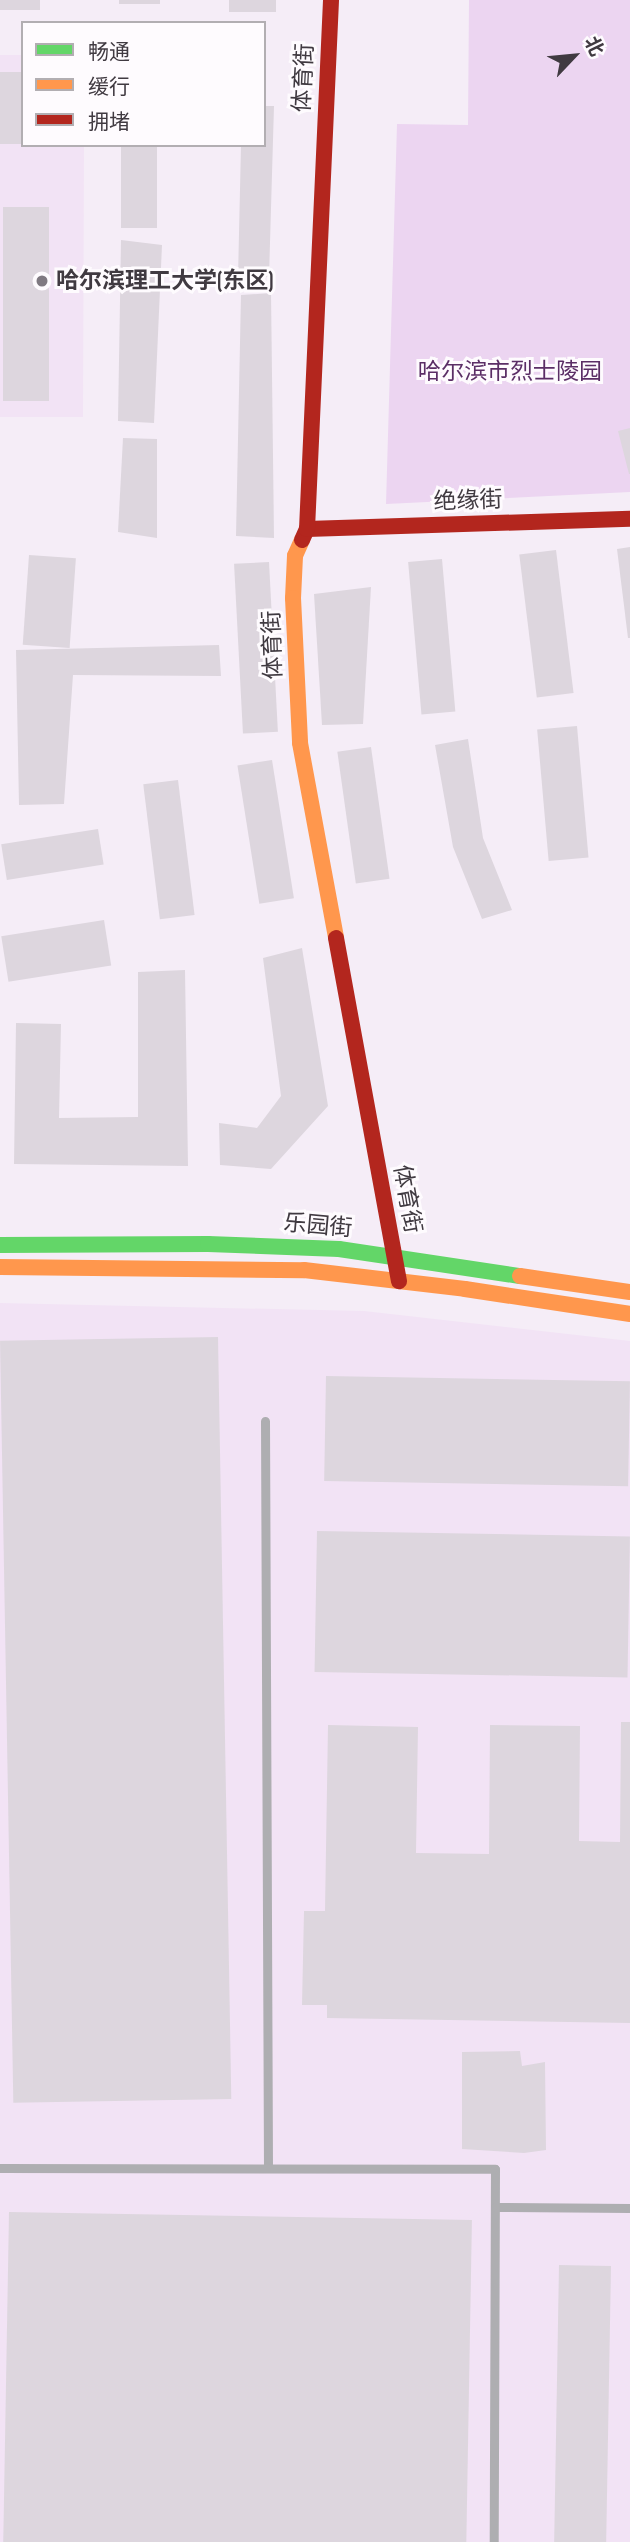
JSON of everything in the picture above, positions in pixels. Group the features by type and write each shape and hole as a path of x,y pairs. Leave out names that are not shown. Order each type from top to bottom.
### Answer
{"street":[{"name":"体育街","path":"331,0 307,529 295,556 293,598 300,743 399,1281"},
{"name":"绝缘街","path":"307,529 630,519"},
{"name":"乐园街","path":"0,1245 271,1245 395,1256 630,1292"},
{"name":"乐园街","path":"0,1268 240,1266 304,1270 630,1314"}],"lane":[{"path":"265,1421 268,2166"},
{"path":"0,2168 268,2166 495,2169 494,2542"},
{"path":"495,2207 630,2208"}],"shaded area":[{"name":"哈尔滨理工大学(东区)","path":"0,55 21,55 21,147 84,147 83,417 0,417"},
{"path":"0,1303 364,1311 630,1341 630,2542 0,2542"}],"green space":[{"name":"哈尔滨市烈士陵园","path":"469,0 630,0 630,492 386,504 397,124 468,125"}],"building":[{"path":"0,0 40,0 40,10 0,10"},
{"path":"119,0 160,0 160,4 119,4"},
{"path":"229,0 276,0 276,12 229,12"},
{"path":"0,72 21,72 21,144 0,144"},
{"path":"266,106 274,106 269,277 238,278 241,147 266,147"},
{"path":"121,147 157,147 157,228 121,228"},
{"path":"3,207 49,207 49,401 3,401"},
{"path":"121,240 162,245 154,423 118,421"},
{"path":"271,293 274,538 236,536 241,295"},
{"path":"630,428 630,474 629,474 618,431"},
{"path":"123,438 157,439 157,538 118,532"},
{"path":"630,547 630,638 628,638 617,549"},
{"path":"556,550 574,693 537,697 519,555"},
{"path":"29,555 76,558 70,648 23,645"},
{"path":"442,559 455,711 421,714 408,562"},
{"path":"269,562 278,732 243,734 234,564"},
{"path":"371,587 363,724 322,725 314,594"},
{"path":"219,645 221,676 73,675 64,804 19,805 16,650"},
{"path":"577,726 589,857 549,861 537,729"},
{"path":"468,739 483,838 512,910 482,919 453,847 435,745"},
{"path":"371,747 390,879 356,883 337,752"},
{"path":"272,760 294,898 259,904 237,765"},
{"path":"178,780 195,915 160,919 143,784"},
{"path":"98,829 104,865 7,880 1,844"},
{"path":"104,920 111,965 8,982 1,936"},
{"path":"302,948 328,1106 271,1169 220,1165 219,1123 257,1128 281,1096 263,958"},
{"path":"185,970 188,1166 14,1164 16,1023 61,1024 59,1118 138,1117 138,972"},
{"path":"218,1337 231,2099 13,2103 0,1341"},
{"path":"326,1376 630,1381 628,1486 324,1481"},
{"path":"317,1531 630,1536 627,1677 315,1672"},
{"path":"621,1722 630,1722 630,2023 327,2018 327,2005 302,2005 304,1911 325,1911 328,1725 418,1727 416,1853 489,1854 490,1725 580,1726 579,1841 620,1842"},
{"path":"520,2051 522,2066 545,2062 546,2150 524,2153 462,2149 462,2052"},
{"path":"9,2212 472,2220 466,2542 3,2542"},
{"path":"559,2265 611,2266 606,2542 554,2542"}],"traffic: fast":[{"path":"0,1245 208,1244 339,1249 520,1276"}],"traffic: slow":[{"path":"302,540 295,556 293,598 300,743 336,938"},
{"path":"0,1267 304,1270 465,1289 630,1314"},
{"path":"520,1276 630,1292"}],"traffic: jam":[{"path":"302,540 307,529 331,0"},
{"path":"307,529 630,519"},
{"path":"336,938 399,1281"}],"place":[{"name":"哈尔滨理工大学(东区)","path":"42,281"}]}
